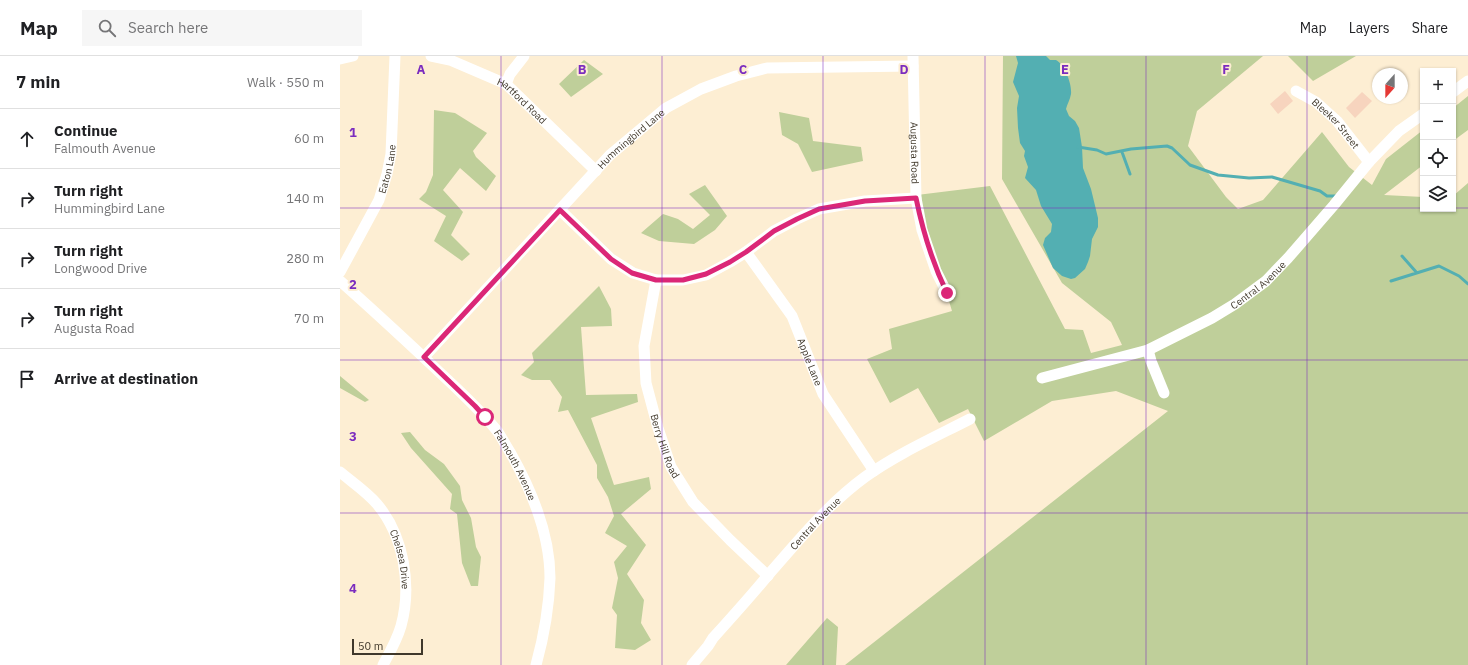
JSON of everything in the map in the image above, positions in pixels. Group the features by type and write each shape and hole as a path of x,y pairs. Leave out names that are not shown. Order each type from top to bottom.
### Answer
{"street":[{"path":"340,59 353,56"},
{"name":"Eaton Lane","path":"340,272 379,200 387,174 391,154 395,56"},
{"name":"Hartford Road","path":"431,56 450,60 506,84 596,172"},
{"path":"506,84 510,74 524,56"},
{"name":"Hummingbird Lane","path":"424,357 596,172 610,155 666,108 701,89 736,76 767,68 913,61"},
{"name":"Augusta Road","path":"913,61 916,198 922,230 936,271 947,293"},
{"path":"1456,90 1468,81"},
{"name":"Bleeker Street","path":"1296,91 1316,102 1337,121 1369,162"},
{"name":"Central Avenue","path":"1042,378 1148,350 1212,318 1266,281 1308,235 1369,162 1400,132 1420,116"},
{"path":"560,210 611,259 632,273 656,280 683,280 706,274 746,252 774,231 819,209 865,201 916,198"},
{"name":"Apple Lane","path":"746,252 792,316 823,394 874,471"},
{"name":"Berry Hill Road","path":"656,280 644,346 646,383 658,428 671,467 692,502 768,576"},
{"name":"Falmouth Avenue","path":"340,281 424,357 475,406 498,433 518,465 531,494 545,541 550,577 545,632 536,665"},
{"path":"1148,350 1164,393"},
{"name":"Central Avenue","path":"692,665 713,638 801,537 851,488 874,471 970,419"},
{"name":"Chelsea Drive","path":"340,472 376,503 388,518 400,549 406,588 404,608 401,625 394,646 383,665"}],"green space":[{"path":"1003,56 1263,56 1197,111 1188,146 1226,197 1238,209 1263,200 1322,132 1349,167 1372,185 1386,159 1420,132 1420,167 1384,195 1420,197 1420,212 1456,212 1456,193 1468,183 1468,665 845,665 1168,411 1116,391 1052,401 984,441 968,409 939,423 918,388 890,403 867,359 892,349 889,329 952,311 917,195 990,186 1065,329 1083,330 1091,353 1122,345 1111,322 1062,283 1002,179"},
{"path":"1288,56 1356,56 1313,81"},
{"path":"584,60 603,74 571,97 559,84"},
{"path":"1468,96 1468,130 1456,139 1456,106"},
{"path":"434,110 455,113 487,133 473,151 476,157 496,176 486,191 460,168 443,190 463,212 451,235 470,254 462,261 434,241 446,216 419,199 426,192 433,175"},
{"path":"779,112 809,118 813,141 861,147 863,161 812,172 798,144 782,135"},
{"path":"705,185 727,216 715,230 694,244 659,241 641,233 663,214 678,219 693,229 710,215 689,194"},
{"path":"599,286 611,309 612,326 581,327 586,395 637,394 638,402 591,418 614,485 649,477 651,489 621,514 646,545 627,574 644,600 641,623 651,640 635,650 615,648 617,615 612,608 618,578 614,562 627,546 605,533 614,516 608,497 597,478 597,465 568,410 558,412 562,397 550,380 532,380 521,375 534,362 532,353"},
{"path":"340,376 369,400 365,402 340,388"},
{"path":"410,432 425,450 444,464 460,486 462,500 471,518 476,547 481,557 478,586 471,586 462,563 457,514 450,509 452,494 411,448 401,433"},
{"path":"827,618 838,627 836,665 786,665"}],"water":[{"path":"1016,56 1046,56 1050,60 1056,60 1065,70 1069,80 1071,94 1066,109 1069,116 1075,121 1079,128 1083,168 1091,189 1098,218 1098,227 1092,239 1088,262 1085,269 1075,278 1071,279 1062,276 1053,268 1043,245 1045,238 1051,232 1052,224 1041,206 1036,190 1025,178 1028,167 1024,156 1025,151 1020,143 1017,108 1019,96 1013,82 1018,63"}],"building":[{"path":"1285,91 1293,101 1278,114 1270,104"},
{"path":"1362,92 1372,101 1355,118 1346,108"}],"waterway":[{"path":"1078,147 1097,150 1106,154 1131,149 1167,146 1172,148 1190,165 1218,175 1249,178 1272,177 1320,191 1327,196 1336,196"},
{"path":"1122,152 1130,174"},
{"path":"1402,256 1417,273"},
{"path":"1391,281 1439,266 1459,276 1468,284"}],"route":[{"path":"485,417 424,357 560,210 611,259 632,273 656,280 683,280 706,274 730,262 774,231 819,209 865,201 916,198 922,230 936,271 947,293"}]}
